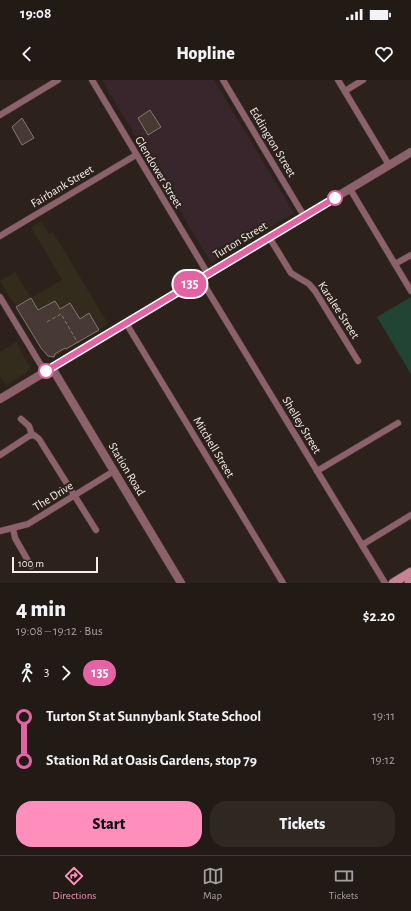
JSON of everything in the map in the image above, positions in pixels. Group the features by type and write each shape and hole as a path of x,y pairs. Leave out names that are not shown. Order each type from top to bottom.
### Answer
{"main road":[{"path":"394,583 411,572"}],"street":[{"path":"0,115 58,80"},
{"name":"Glendower Street","path":"92,80 208,274"},
{"name":"Eddington Street","path":"223,80 304,216"},
{"path":"338,80 389,165"},
{"path":"345,91 362,80"},
{"name":"Turton Street","path":"0,399 411,152"},
{"name":"Fairbank Street","path":"0,236 136,155"},
{"path":"350,188 411,291"},
{"name":"Karalee Street","path":"269,237 291,273 309,284 315,291 358,361"},
{"path":"395,264 411,255"},
{"name":"Shelley Street","path":"200,278 385,583"},
{"name":"Station Road","path":"0,298 114,471 181,583"},
{"name":"Mitchell Street","path":"126,323 283,583"},
{"path":"21,419 23,423 29,426 32,436"},
{"path":"317,471 398,423"},
{"path":"0,455 23,439 32,436 39,439 96,530"},
{"name":"The Drive","path":"0,531 28,524 114,471"},
{"path":"362,545 411,515"},
{"path":"13,528 15,538 31,566"}],"path":[{"path":"47,322 61,314 78,343"}],"shaded area":[{"path":"102,80 214,80 294,213 211,263"},
{"path":"41,221 49,234 53,232 108,324 54,357 48,356 41,348 0,281 15,272 31,298 62,280 31,227"},
{"path":"16,342 30,367 26,373 6,385 0,376 0,352"}],"green space":[{"path":"411,297 411,374 377,317"}],"building":[{"path":"150,110 161,127 148,135 138,118"},
{"path":"22,118 34,138 22,145 12,127"},
{"path":"31,298 38,310 55,301 60,309 70,303 80,319 89,313 99,330 55,354 54,357 48,356 41,348 16,307"}],"bus line":[{"name":"135","path":"46,371 335,198"}]}
